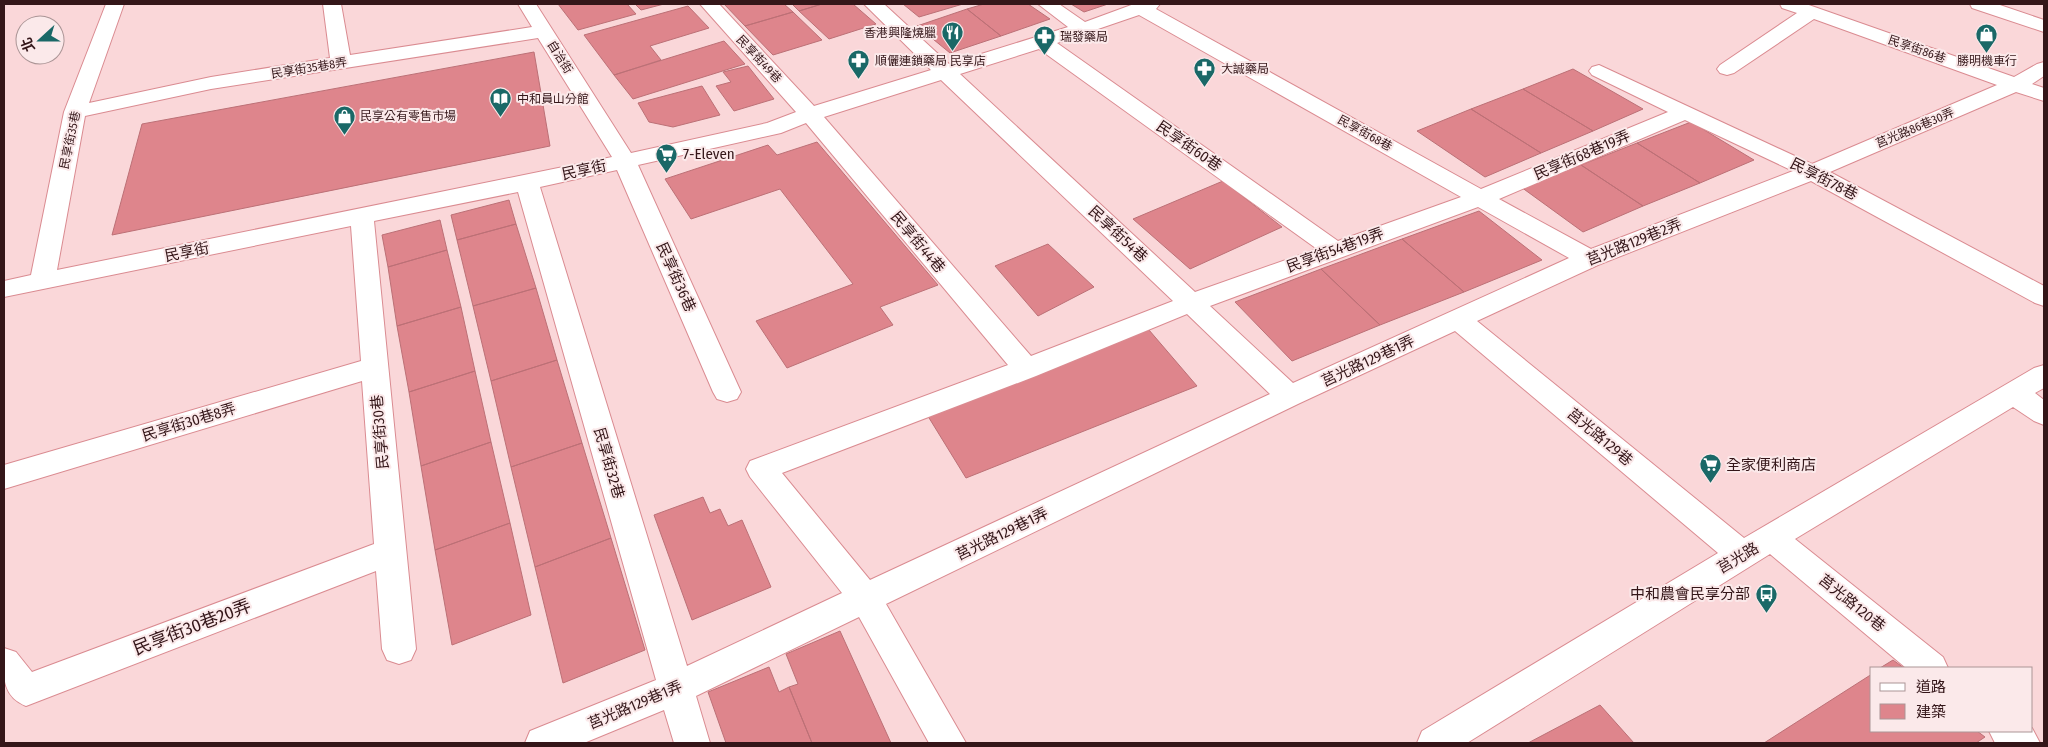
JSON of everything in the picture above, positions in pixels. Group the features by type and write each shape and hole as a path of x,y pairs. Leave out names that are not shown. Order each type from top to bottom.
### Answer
{"street":[{"name":"民享街35巷","path":"42,281 74,112 115,4"},
{"path":"332,4 341,62"},
{"name":"自治街","path":"527,4 625,161"},
{"name":"民享街49巷","path":"709,4 810,114"},
{"name":"民享街54巷","path":"873,4 1290,396"},
{"path":"1047,4 1083,29"},
{"name":"民享街86巷","path":"1789,4 2044,94"},
{"path":"1979,4 2044,26"},
{"name":"民享街","path":"4,289 527,183 773,128 810,114 1083,29 1146,6"},
{"name":"民享街68巷","path":"1146,6 1589,259"},
{"path":"1728,69 1812,12"},
{"name":"民享街35巷8弄","path":"74,112 211,83 544,31"},
{"name":"民享街60巷","path":"1042,42 1335,250"},
{"name":"莒光路86巷30弄","path":"1812,172 2017,84 2044,68"},
{"name":"民享街78巷","path":"1600,71 1812,172 2044,297"},
{"name":"民享街68巷19弄","path":"1480,198 1685,112"},
{"name":"民享街44巷","path":"810,114 1026,369"},
{"name":"民享街36巷","path":"625,161 727,392"},
{"name":"莒光路129巷2弄","path":"1458,319 1589,259 1812,172"},
{"name":"民享街32巷","path":"527,183 674,689 692,743"},
{"name":"民享街54巷19弄","path":"866,598 761,469 1026,369 1191,303 1480,198"},
{"name":"民享街30巷","path":"362,216 399,649"},
{"name":"莒光路129巷1弄","path":"543,743 674,689 1290,396 1458,319"},
{"name":"莒光路129巷","path":"1458,319 1742,555"},
{"name":"民享街30巷8弄","path":"4,477 375,367"},
{"name":"莒光路","path":"1434,743 1742,555 2044,375"},
{"path":"2014,393 2044,414"},
{"name":"莒光路120巷","path":"1772,538 1930,667"},
{"name":"民享街30巷20弄","path":"4,663 26,690 390,552"},
{"path":"866,598 948,743"},
{"path":"2008,732 2022,743"}],"building":[{"path":"558,4 627,4 636,14 578,30"},
{"path":"635,4 664,4 641,10"},
{"path":"724,4 784,4 793,12 745,26"},
{"path":"792,4 822,4 799,11"},
{"path":"822,4 853,4 876,24 829,39 799,11"},
{"path":"903,4 963,4 919,17"},
{"path":"984,4 1028,4 1050,19 1001,36 967,9"},
{"path":"1071,4 1108,4 1084,12"},
{"path":"688,6 709,28 650,46 661,60 614,75 584,35"},
{"path":"967,9 1001,36 950,53 917,26"},
{"path":"793,12 822,40 773,55 745,26"},
{"path":"724,41 745,64 633,99 614,75"},
{"name":"民享公有零售市場","path":"534,52 550,146 112,235 142,124"},
{"path":"748,66 774,99 734,111 716,86 731,82 723,72"},
{"path":"1573,69 1643,109 1593,131 1523,89"},
{"path":"702,86 720,115 673,127 649,122 638,103"},
{"path":"1523,89 1593,131 1541,153 1471,109"},
{"path":"1471,109 1541,153 1485,177 1417,131"},
{"path":"1691,122 1754,160 1700,183 1637,143"},
{"path":"817,142 938,285 880,307 893,325 787,368 756,321 853,284 780,189 691,219 665,179 768,145 777,155"},
{"path":"1637,143 1700,183 1643,206 1581,165"},
{"path":"1581,165 1643,206 1583,232 1521,187"},
{"path":"1223,181 1282,227 1190,269 1133,219"},
{"path":"509,200 516,224 457,240 451,215"},
{"path":"1479,211 1542,260 1464,292 1402,239"},
{"path":"440,220 447,250 388,267 382,235"},
{"path":"516,224 536,288 473,306 457,240"},
{"path":"1402,239 1464,292 1380,325 1321,269"},
{"path":"1048,244 1094,287 1038,316 995,266"},
{"path":"447,250 461,307 397,326 388,267"},
{"path":"1321,269 1380,325 1292,361 1235,302"},
{"path":"536,288 557,360 491,381 473,306"},
{"path":"461,307 475,371 409,392 397,326"},
{"path":"1149,330 1197,386 966,478 926,413"},
{"path":"557,360 582,443 511,467 491,381"},
{"path":"475,371 491,442 421,466 409,392"},
{"path":"491,442 510,523 435,550 421,466"},
{"path":"582,443 611,538 535,567 511,467"},
{"path":"703,497 710,513 720,509 728,526 742,520 771,587 692,620 654,515"},
{"path":"510,523 531,615 452,645 435,550"},
{"path":"611,538 645,650 563,683 535,567"},
{"path":"840,631 891,743 812,743 789,687 798,684 786,654"},
{"path":"1893,660 1903,667 1882,667"},
{"path":"769,667 779,692 789,687 812,743 726,743 708,692"},
{"path":"1870,675 1870,732 1978,732 1985,737 1976,743 1764,743"},
{"path":"1600,705 1634,743 1528,743"}],"place":[{"name":"香港興隆燒臘","path":"952,52"},
{"name":"勝明機車行","path":"1987,53"},
{"name":"瑞發藥局","path":"1044,56"},
{"name":"順儷連鎖藥局 民享店","path":"859,80"},
{"name":"大誠藥局","path":"1205,88"},
{"name":"中和員山分館","path":"501,118"},
{"name":"民享公有零售市場","path":"344,135"},
{"name":"7-Eleven","path":"667,173"},
{"name":"全家便利商店","path":"1710,484"},
{"name":"中和農會民享分部","path":"1766,613"}]}
